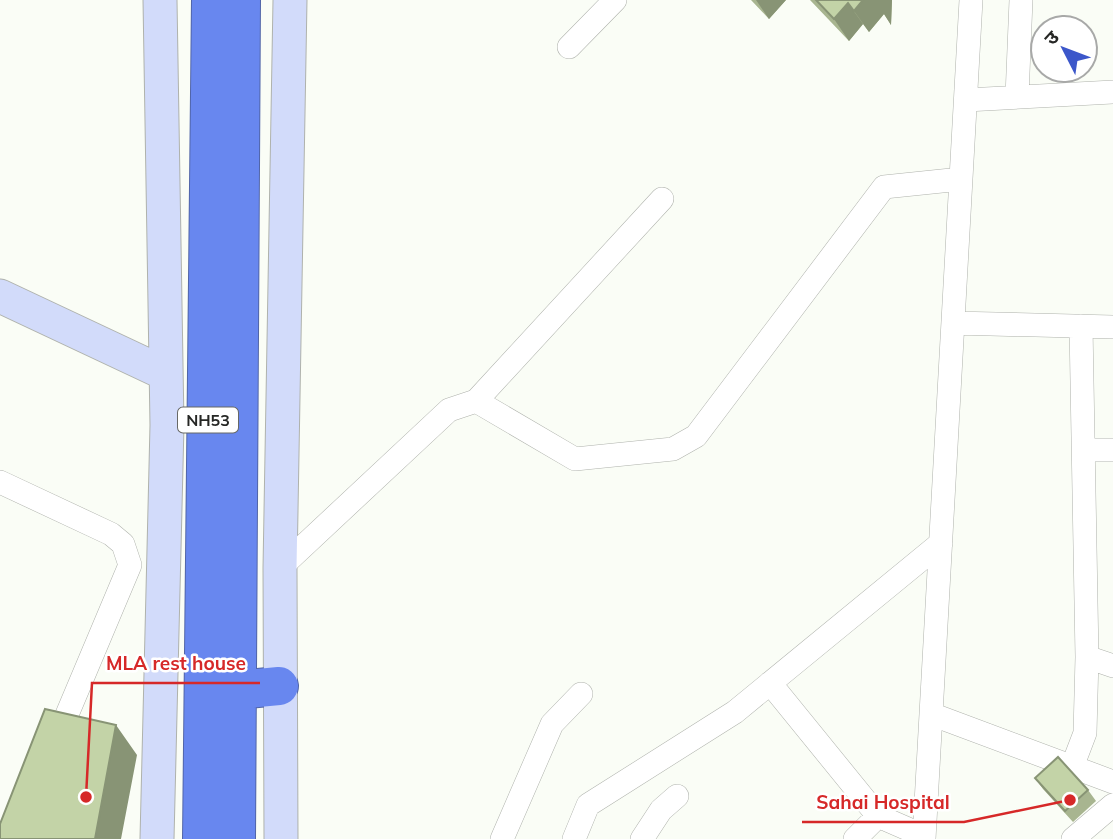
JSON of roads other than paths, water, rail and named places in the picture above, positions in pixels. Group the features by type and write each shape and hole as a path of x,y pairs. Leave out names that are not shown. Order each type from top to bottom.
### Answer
{"highway":[{"name":"NH53","path":"202,839 211,0"},
{"name":"NH53","path":"236,839 241,0"},
{"path":"236,690 279,686"}],"main road":[{"path":"157,839 166,374 160,0"},
{"path":"281,839 280,568 290,0"},
{"path":"0,296 166,374"}],"street":[{"path":"569,47 615,0"},
{"path":"771,683 878,816 924,837 971,0"},
{"path":"1017,97 1021,0"},
{"path":"966,100 1113,92"},
{"path":"476,401 575,459 673,449 696,436 884,187 961,179"},
{"path":"280,568 449,410 476,401 662,199"},
{"path":"953,323 1113,327"},
{"path":"1073,767 1085,733 1087,657 1081,326"},
{"path":"1084,450 1113,450"},
{"path":"0,482 111,534 123,544 130,565 48,762"},
{"path":"574,839 587,805 725,719 941,544"},
{"path":"1087,657 1113,666"},
{"path":"502,839 552,724 581,694"},
{"path":"931,714 1113,782"},
{"path":"642,839 661,810 677,796"},
{"path":"1073,839 1113,805"},
{"path":"855,839 878,816"}],"place":[{"name":"MLA rest house","path":"86,797"},
{"name":"Sahai Hospital","path":"1070,800"}]}
